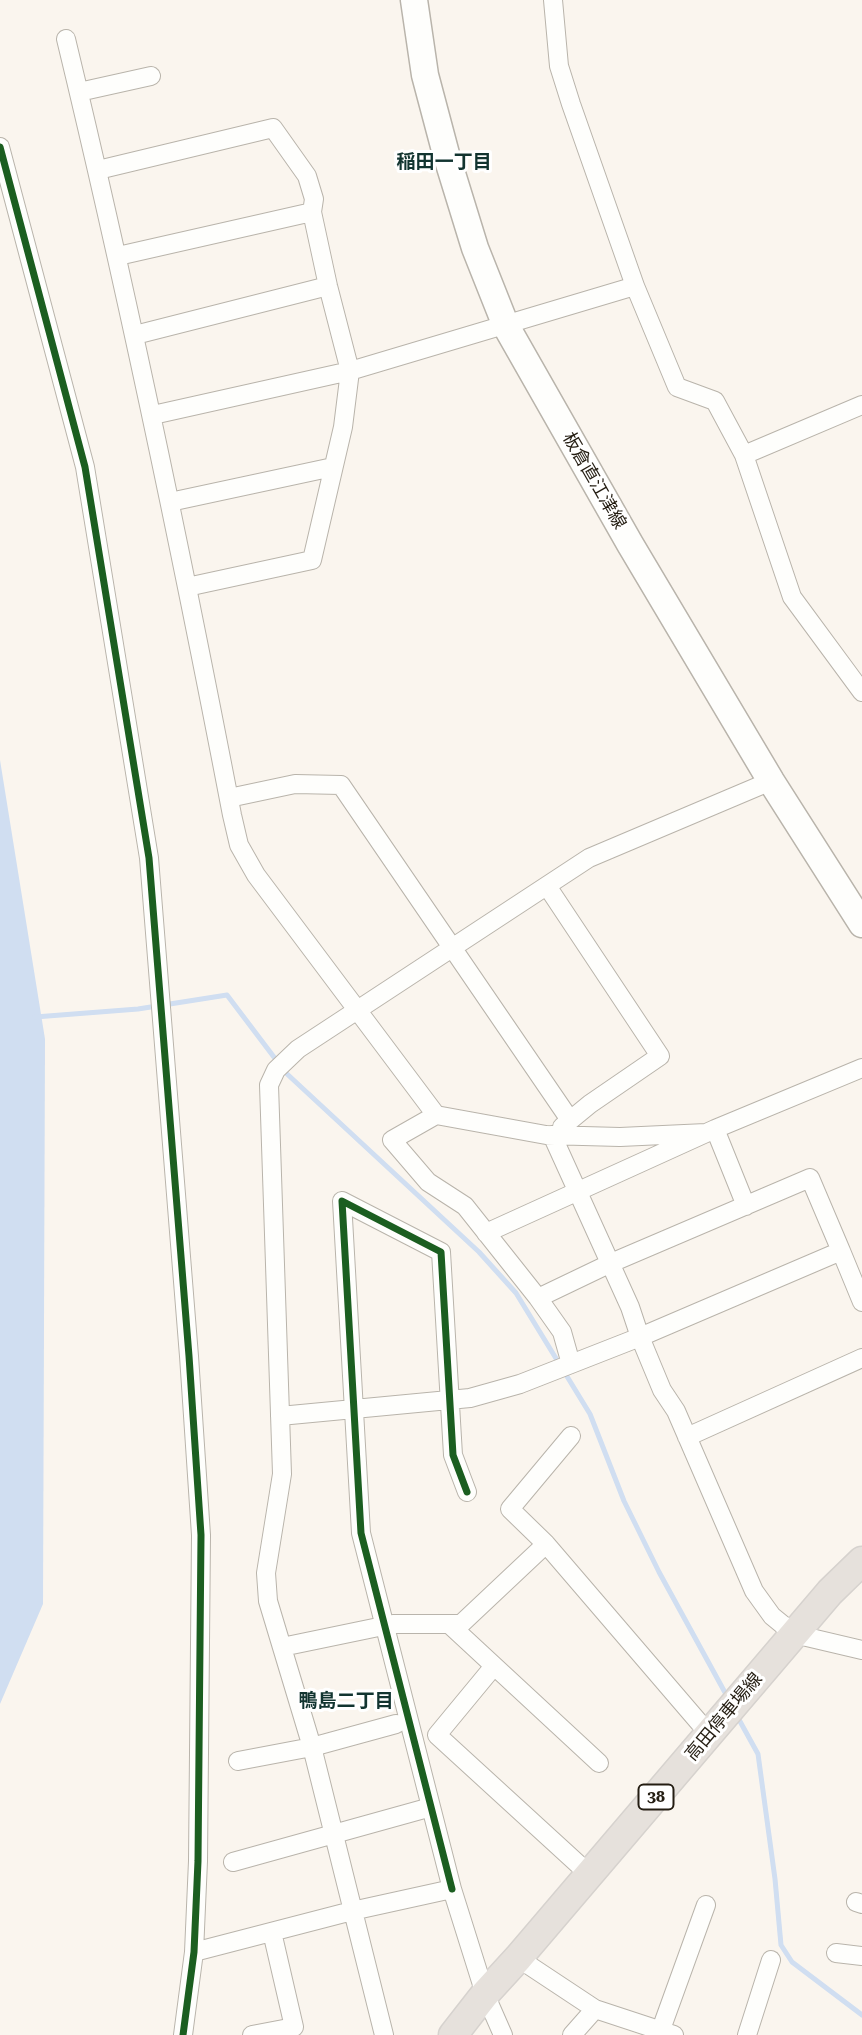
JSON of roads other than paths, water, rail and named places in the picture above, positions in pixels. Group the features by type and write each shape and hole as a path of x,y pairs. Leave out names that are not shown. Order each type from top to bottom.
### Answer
{"main road":[{"name":"板倉直江津線","path":"415,0 425,75 446,154 475,248 506,326 630,544 771,780 862,924"},
{"name":"高田停車場線","path":"454,2034 485,1994 590,1875 830,1592 862,1562"}],"street":[{"path":"553,0 559,66 635,286 677,387 715,401 744,454 792,597 862,692"},
{"path":"66,39 135,335 239,845 256,875 436,1115"},
{"path":"79,92 151,76"},
{"path":"97,170 273,128 307,176 314,199 312,212 351,371 342,427 312,560 187,587"},
{"path":"0,147 85,467 149,858 201,1535 201,1789 194,1952 183,2035"},
{"path":"118,256 312,212"},
{"path":"135,335 328,286"},
{"path":"152,415 351,371 635,286"},
{"path":"744,454 862,405"},
{"path":"170,502 333,467"},
{"path":"384,2035 312,1748 268,1601 266,1573 282,1474 269,1085 276,1070 298,1049 589,858 771,780"},
{"path":"229,798 295,784 341,785 570,1120"},
{"path":"547,886 660,1056 552,1135"},
{"path":"486,1233 710,1131 862,1068"},
{"path":"571,1364 562,1332 465,1206 428,1182 392,1140 436,1115 552,1135 620,1138 710,1131"},
{"path":"710,1131 746,1206"},
{"path":"552,1135 630,1307 639,1337 662,1390 676,1411 754,1591 772,1616 794,1634 862,1650"},
{"path":"538,1298 810,1178 862,1301"},
{"path":"467,1492 453,1455 441,1252 342,1201 361,1533 452,1889 485,1994 503,2035"},
{"path":"280,1416 470,1398 520,1384 639,1337 841,1251"},
{"path":"687,1437 862,1358"},
{"path":"571,1436 510,1509 546,1544 709,1734"},
{"path":"282,1647 385,1625 461,1624 546,1544"},
{"path":"449,1624 598,1763"},
{"path":"494,1666 437,1735 590,1875"},
{"path":"238,1761 312,1748 396,1724"},
{"path":"233,1862 431,1807"},
{"path":"194,1952 352,1911 452,1889"},
{"path":"518,1958 595,2009 665,2034 706,1905"},
{"path":"252,2035 294,2027 272,1932"},
{"path":"836,1953 862,1956"},
{"path":"747,2035 771,1960"},
{"path":"572,2035 595,2009"}],"water":[{"path":"0,760 45,1039 43,1604 0,1704"}],"waterway":[{"path":"35,1017 138,1009 227,995 286,1073 479,1252 516,1293 590,1414 624,1501 659,1572 728,1698"},
{"path":"737,1716 758,1754 781,1945 792,1962 862,2015"}],"district":[{"name":"稲田一丁目","path":"444,162"},
{"name":"鴨島二丁目","path":"346,1701"}]}
